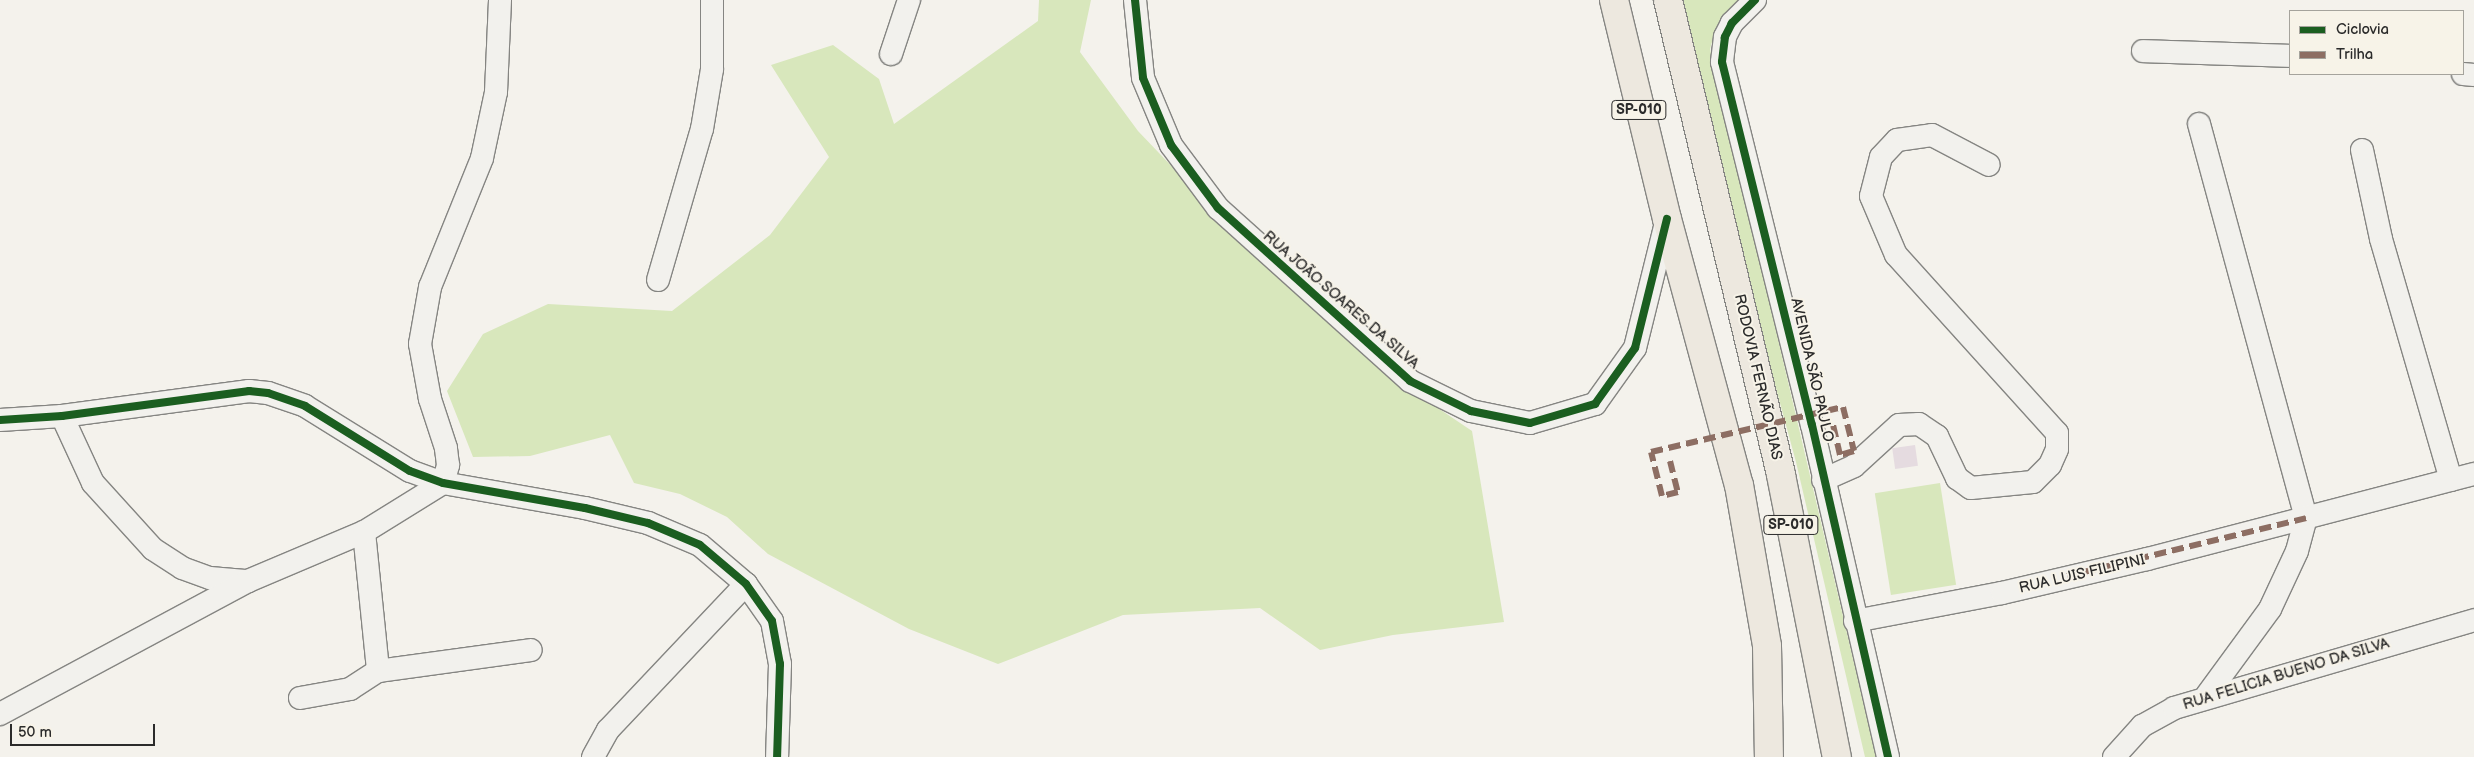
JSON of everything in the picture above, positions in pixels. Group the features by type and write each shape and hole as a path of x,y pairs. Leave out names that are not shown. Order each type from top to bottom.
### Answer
{"highway":[{"name":"SP-010","path":"1614,0 1667,218 1739,485 1767,646 1768,757"},
{"name":"RODOVIA FERNÃO DIAS","path":"1668,0 1781,475 1837,757"}],"street":[{"path":"0,714 248,581 364,532 443,483 448,466 446,448 430,399 420,344 421,334 430,287 482,158 496,92 500,0"},
{"path":"658,280 702,129 712,69 712,0"},
{"path":"891,54 909,0"},
{"name":"RUA JOÃO SOARES DA SILVA","path":"1134,0 1142,78 1172,145 1218,208 1410,381 1471,411 1530,423 1595,404 1634,348 1667,218"},
{"name":"AVENIDA SÃO PAULO","path":"1754,0 1732,23 1724,42 1722,62 1888,757"},
{"path":"2143,51 2289,56"},
{"path":"2199,124 2306,518 2297,550 2270,609 2207,695"},
{"path":"1823,480 1854,466 1899,425 1920,424 1936,436 1957,478 1971,488 2033,482 2050,465 2057,449 2057,433 1896,255 1871,196 1881,158 1897,140 1932,135 1990,164"},
{"path":"2362,150 2381,239 2451,480"},
{"path":"0,420 62,416 248,391 268,393 305,406 410,471 443,483 585,508 648,522 700,545 746,584 772,621 780,664 777,757"},
{"path":"62,416 93,483 153,549 182,568 210,578 248,581"},
{"name":"RUA LUIS FILIPINI","path":"1855,621 2067,576 2306,518 2474,474"},
{"path":"364,532 378,671"},
{"path":"593,757 608,730 746,584"},
{"name":"RUA FELICIA BUENO DA SILVA","path":"2114,757 2142,726 2174,708 2207,695 2474,620"},
{"path":"300,698 350,689 378,671 531,650"}],"green space":[{"path":"1039,0 1091,0 1080,52 1138,131 1266,265 1377,367 1472,431 1504,622 1393,635 1320,650 1260,608 1123,615 998,664 909,629 768,554 727,517 680,494 634,483 610,435 530,456 473,457 447,391 483,334 548,304 672,311 770,235 829,157 771,65 833,45 879,79 894,124 1038,21"},
{"path":"1681,0 1738,0 1716,28 1710,49 1876,757 1865,757 1796,462 1745,274"},
{"path":"1940,483 1956,585 1891,595 1875,493"}],"building":[{"path":"1915,445 1918,466 1895,469 1892,448"}],"marked path":[{"path":"1670,461 1678,492 1662,496 1651,452 1843,407 1854,451 1840,455 1832,421"},
{"path":"2067,576 2306,518"}],"cycle path":[{"path":"1135,0 1143,78 1171,145 1218,208 1410,381 1471,411 1530,423 1595,404 1635,348 1667,219"},
{"path":"1755,0 1732,23 1725,37 1722,62 1812,425 1888,757"},
{"path":"0,420 62,416 249,391 268,393 305,406 410,471 443,483 585,508 648,523 700,545 746,584 772,621 780,664 777,757"}]}
